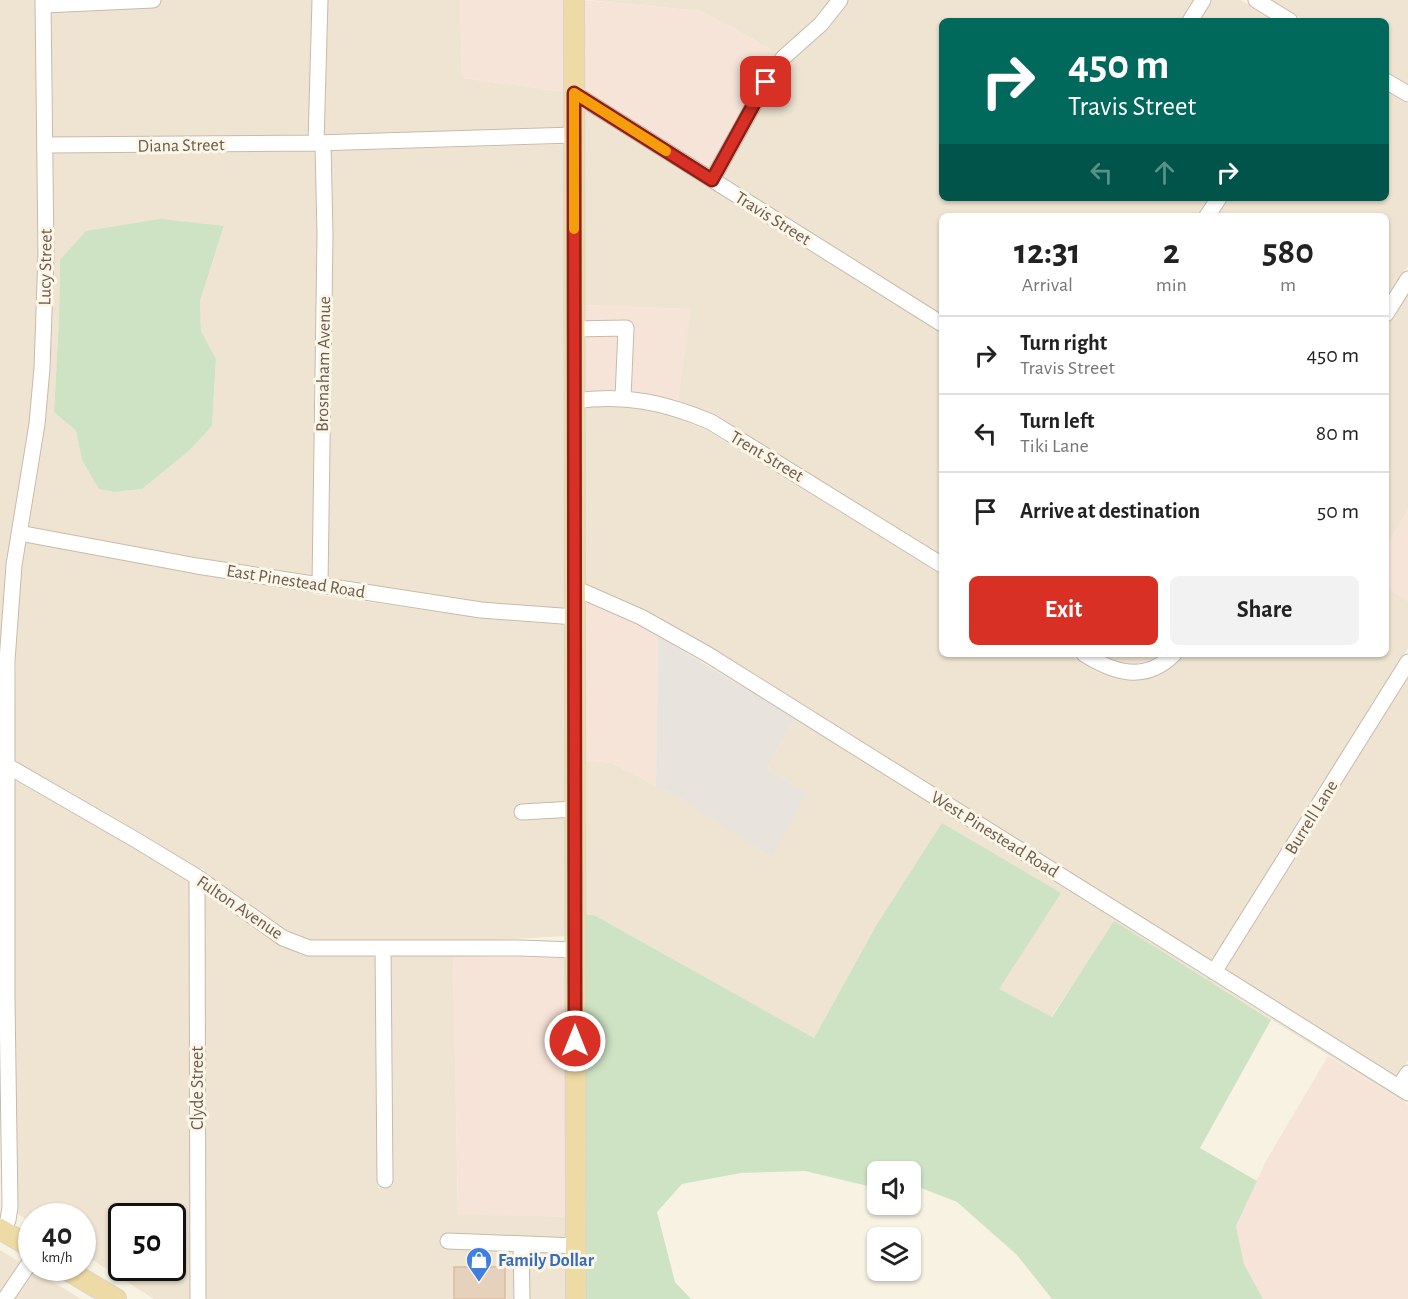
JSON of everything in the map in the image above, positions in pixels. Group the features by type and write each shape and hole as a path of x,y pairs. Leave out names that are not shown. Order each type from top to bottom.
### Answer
{"main road":[{"path":"574,0 576,1299"},
{"path":"2,1230 18,1240"},
{"path":"86,1281 116,1299"}],"street":[{"path":"44,3 153,0"},
{"name":"Brosnaham Avenue","path":"320,0 320,143 325,236 320,585"},
{"path":"712,180 771,74 784,57 821,24 840,0"},
{"path":"1192,18 1203,0"},
{"path":"1256,0 1285,18"},
{"name":"Lucy Street","path":"2,1230 8,1220 10,1207 6,765 10,612 19,533 37,424 42,368 46,255 44,3"},
{"path":"1389,83 1408,94"},
{"name":"Travis Street","path":"574,93 939,322"},
{"name":"Diana Street","path":"46,145 320,143 574,135"},
{"path":"1389,309 1408,279"},
{"path":"573,329 626,328 623,398"},
{"name":"Trent Street","path":"574,401 623,398 667,405 711,422 939,563"},
{"name":"East Pinestead Road","path":"19,533 197,566 481,610 575,617"},
{"name":"West Pinestead Road","path":"575,588 641,617 706,654 1404,1090"},
{"path":"1089,657 1116,671 1132,673 1158,666 1170,657"},
{"name":"Burrell Lane","path":"1214,972 1408,662"},
{"name":"Fulton Avenue","path":"6,765 197,877 283,938 309,948 575,950"},
{"path":"522,812 575,809"},
{"name":"Clyde Street","path":"197,877 198,1299"},
{"path":"383,948 385,1180"},
{"path":"1404,1090 1408,1073"},
{"path":"448,1241 576,1246"},
{"path":"520,1244 522,1299"},
{"path":"5,1299 18,1280"}],"shaded area":[{"path":"0,0 36,0 39,256 35,369 30,423 7,565 0,681"},
{"path":"51,0 312,0 309,135 53,137"},
{"path":"327,0 460,0 462,78 567,92 564,96 567,98 567,128 324,135"},
{"path":"460,0 567,0 567,92 462,78"},
{"path":"581,0 701,11 778,53 760,79 710,169 581,88"},
{"path":"586,0 831,0 816,18 778,53 701,11"},
{"path":"848,0 1195,0 1184,18 939,18 939,201 1208,201 1201,213 939,213 939,313 722,177 777,78"},
{"path":"1211,0 1241,0 1270,18 1201,18"},
{"path":"1271,0 1408,0 1408,85 1389,73 1389,18 1301,18"},
{"path":"1389,92 1408,104 1408,266 1389,296 1389,213 1218,213 1225,201 1389,201"},
{"path":"581,107 939,332 939,554 715,415 678,400 690,309 581,305"},
{"path":"567,144 567,587 565,592 568,609 483,602 328,579 332,235 330,151"},
{"path":"316,151 313,576 199,558 27,526 44,424 50,368 53,153","holes":["224,227 200,301 201,331 216,359 212,426 190,450 142,489 114,492 99,488 82,460 76,431 54,412 60,260"]},
{"path":"1408,292 1408,510 1389,542 1389,322"},
{"path":"581,305 691,309 678,400 631,391 581,392"},
{"path":"610,405 646,409 664,413 707,430 939,573 939,657 1073,657 1097,672 1115,679 1131,681 1161,673 1181,657 1389,657 1389,589 1408,601 1408,648 1212,961 711,647 645,610 582,582 581,408"},
{"path":"1408,510 1408,601 1389,589 1389,542"},
{"path":"25,542 313,592 313,594 479,618 568,625 567,936 494,940 311,940 287,930 204,872 204,869 199,869 140,832 14,760 17,611"},
{"path":"582,600 658,636 656,786 612,763 582,760"},
{"path":"658,636 795,718 767,769 806,793 772,857 683,800 656,786"},
{"path":"1106,657 1158,657 1133,665 1119,663"},
{"path":"1408,675 1408,1060 1397,1077 1224,969"},
{"path":"795,718 1395,1094 1408,1105 1115,922 1051,1017 998,989 943,823 877,924 814,1038 594,915 582,914 582,760 612,763 683,800 806,793 767,769"},
{"path":"13,779 189,882 191,1299 154,1299 126,1281 186,1281 186,1203 108,1203 108,1270 96,1262 96,1203 18,1203 18,1214 16,1213"},
{"path":"204,891 279,944 306,955 376,956 378,1188 392,1186 391,956 453,956 458,1213 568,1217 568,1299 206,1299"},
{"path":"453,956 567,958 568,1217 458,1214"},
{"path":"1328,1056 1408,1105 1408,1299 1263,1299 1244,1264 1236,1226 1267,1159"},
{"path":"0,1250 18,1261 18,1281 51,1281 81,1299 0,1299"}],"green space":[{"path":"160,219 224,226 200,301 201,331 216,359 212,426 190,450 142,489 114,492 99,489 82,460 76,431 54,412 60,260 86,231"},
{"path":"942,823 1061,893 999,989 1052,1017 1114,921 1271,1020 1200,1148 1257,1181 1236,1226 1244,1264 1263,1299 1052,1299 1017,1255 957,1202 921,1188 921,1161 867,1161 867,1186 805,1171 741,1173 682,1184 657,1212 675,1282 691,1299 583,1299 582,914 594,915 814,1038 877,924"}],"building":[{"name":"Family Dollar","path":"454,1267 505,1267 505,1299 454,1299"}],"slow traffic":[{"path":"574,229 574,93 666,151"}],"place":[{"name":"Family Dollar","path":"479,1283"}],"route":[{"path":"575,1041 574,93 712,180 766,82"}]}
